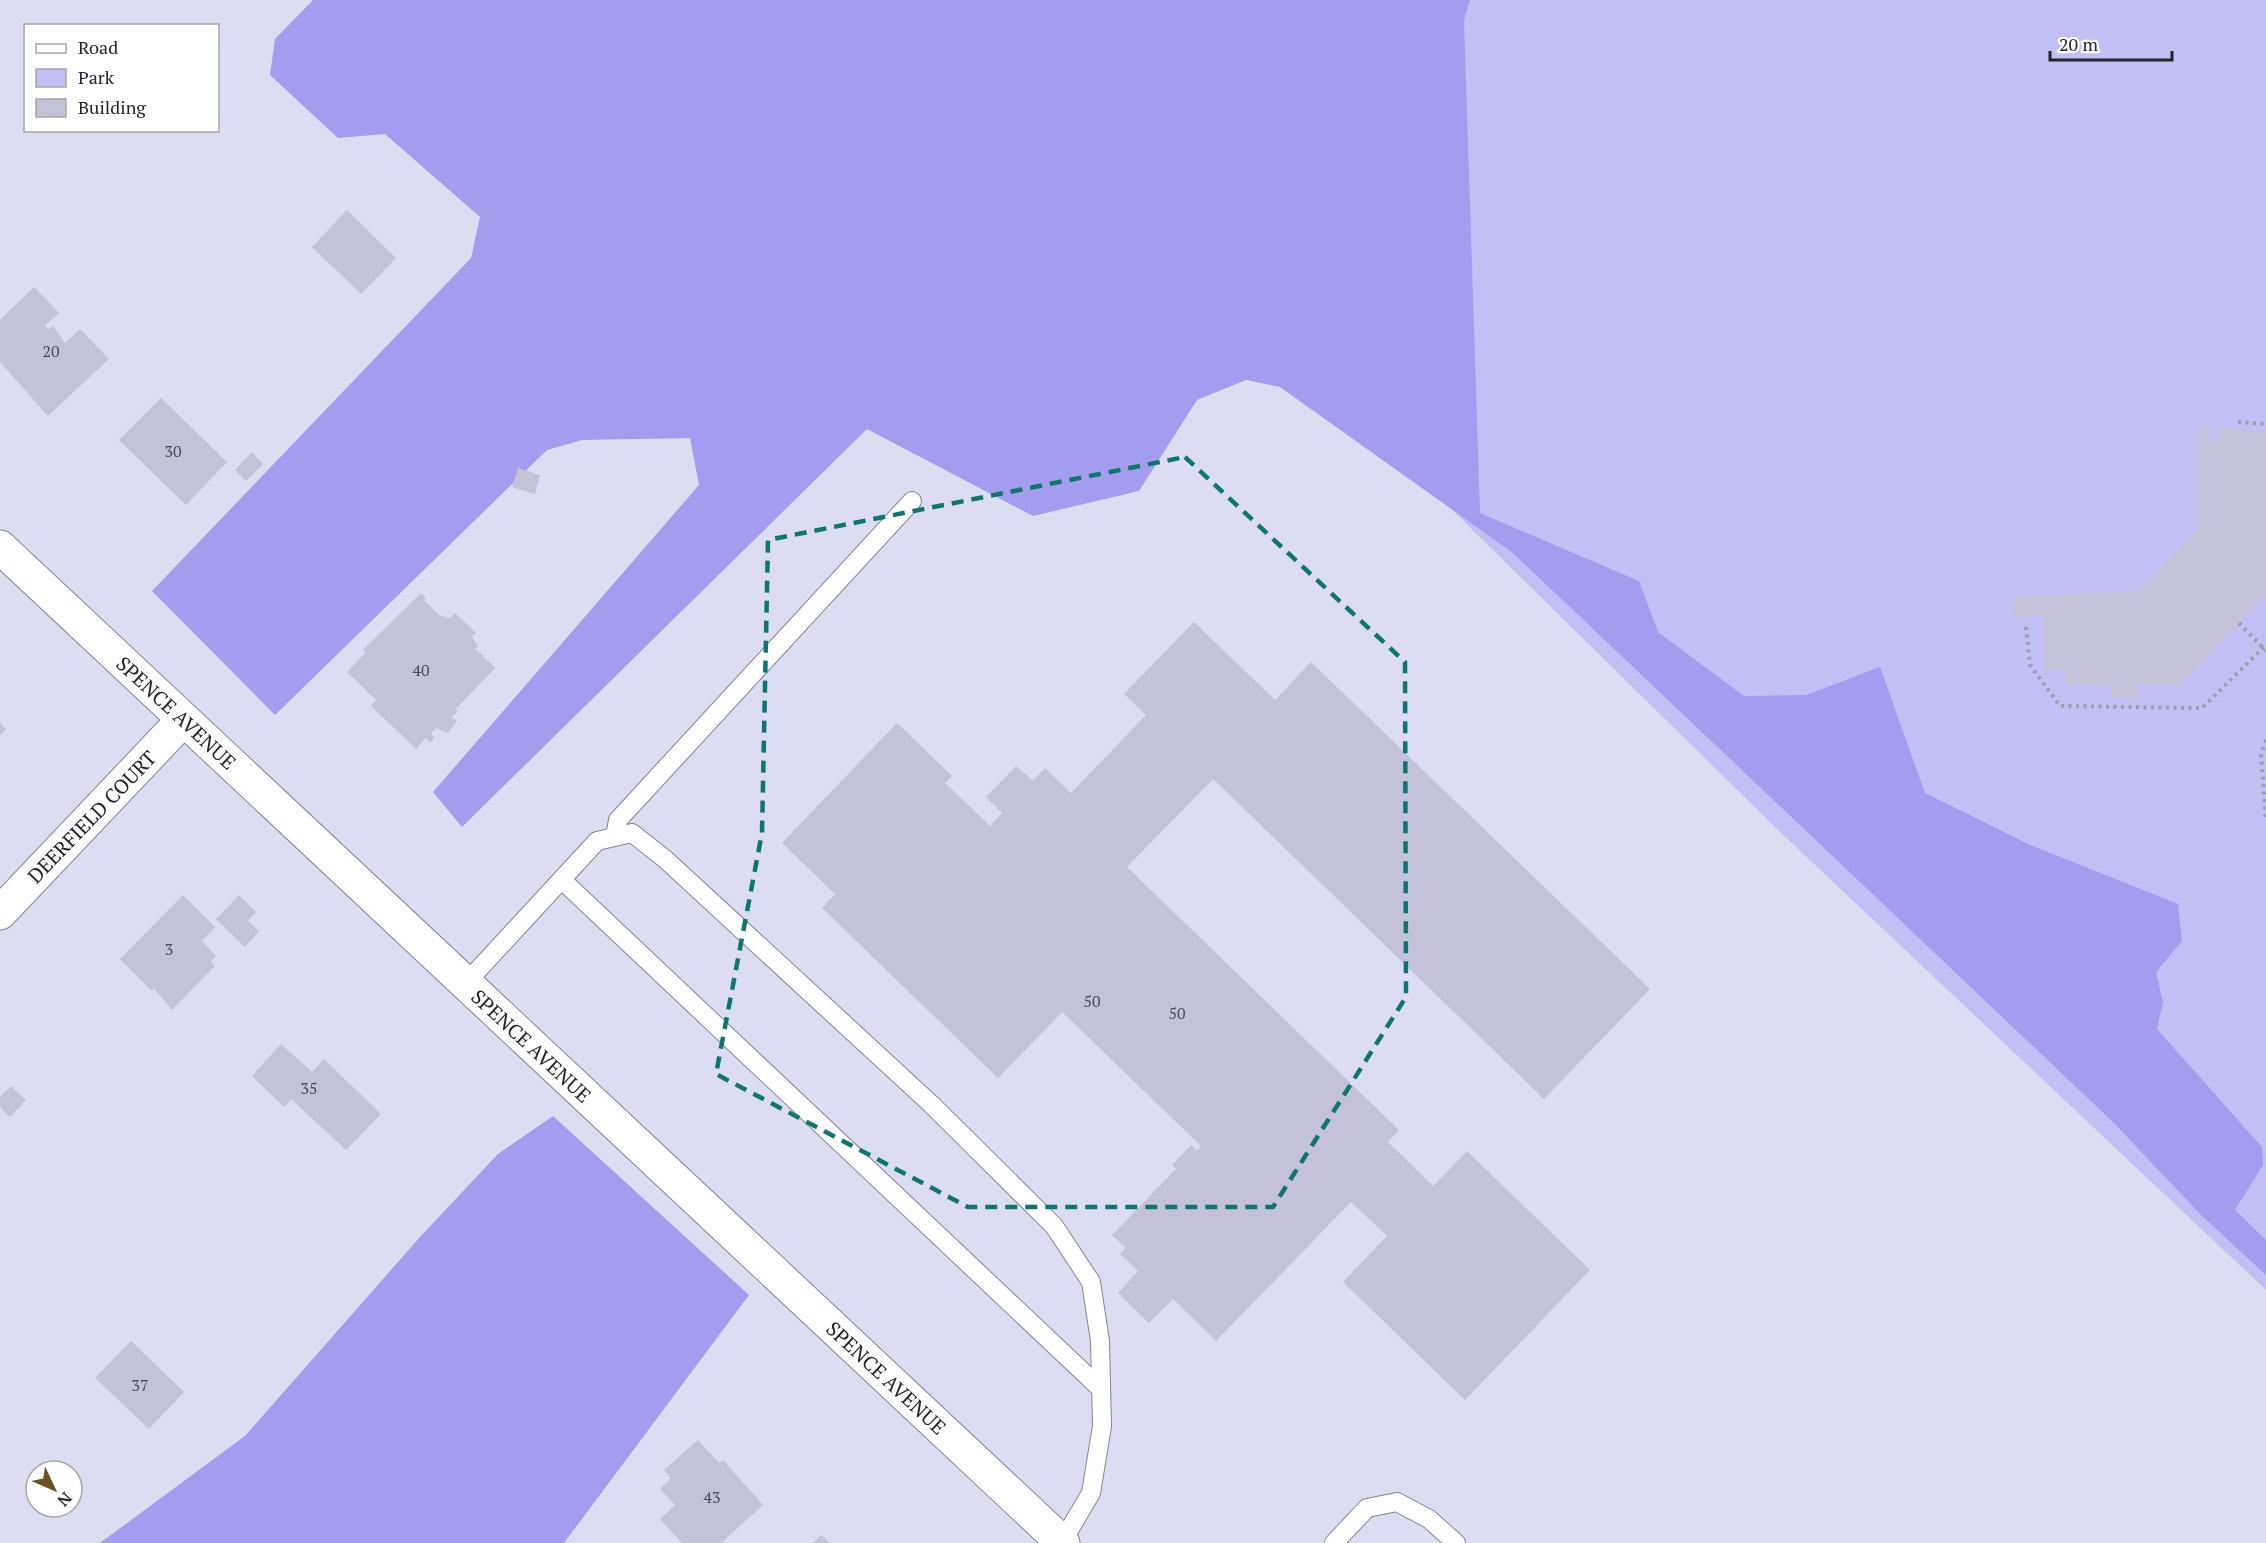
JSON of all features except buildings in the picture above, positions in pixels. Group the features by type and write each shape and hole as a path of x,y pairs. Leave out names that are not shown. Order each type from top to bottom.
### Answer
{"street":[{"name":"SPENCE AVENUE","path":"0,547 1062,1543"},
{"name":"DEERFIELD COURT","path":"0,913 183,720"}],"lane":[{"path":"615,837 618,820 912,501"},
{"path":"465,984 597,841 632,833 665,859 932,1104 1054,1227 1091,1282 1100,1341 1102,1426 1091,1493 1062,1543"},
{"path":"562,880 1101,1389"},
{"path":"1335,1543 1367,1508 1397,1502 1429,1519 1456,1543"}],"path":[{"path":"2238,422 2266,424"},
{"path":"2026,627 2030,665 2060,706 2202,708 2265,648 2239,622"},
{"path":"2266,740 2261,754 2266,820"}],"highlighted area":[{"path":"1185,457 1405,662 1406,997 1273,1207 968,1207 716,1074 762,833 768,540"}],"green space":[{"path":"933,0 2266,0 2266,1290 1778,830"}],"shaded area":[{"path":"313,0 1470,0 1464,20 1480,513 1639,581 1658,632 1744,696 1806,695 1880,667 1925,793 2030,845 2178,904 2182,941 2156,972 2163,1002 2157,1029 2262,1147 2263,1165 2235,1210 2266,1240 2266,1275 2201,1215 2114,1123 1513,553 1280,387 1246,380 1197,400 1139,491 1033,516 867,429 462,827 433,792 699,485 690,438 582,440 547,450 275,715 152,591 471,258 480,217 385,134 338,138 270,75 275,39"},
{"path":"553,1116 749,1295 564,1543 100,1543 245,1436 420,1237 498,1154"}]}
